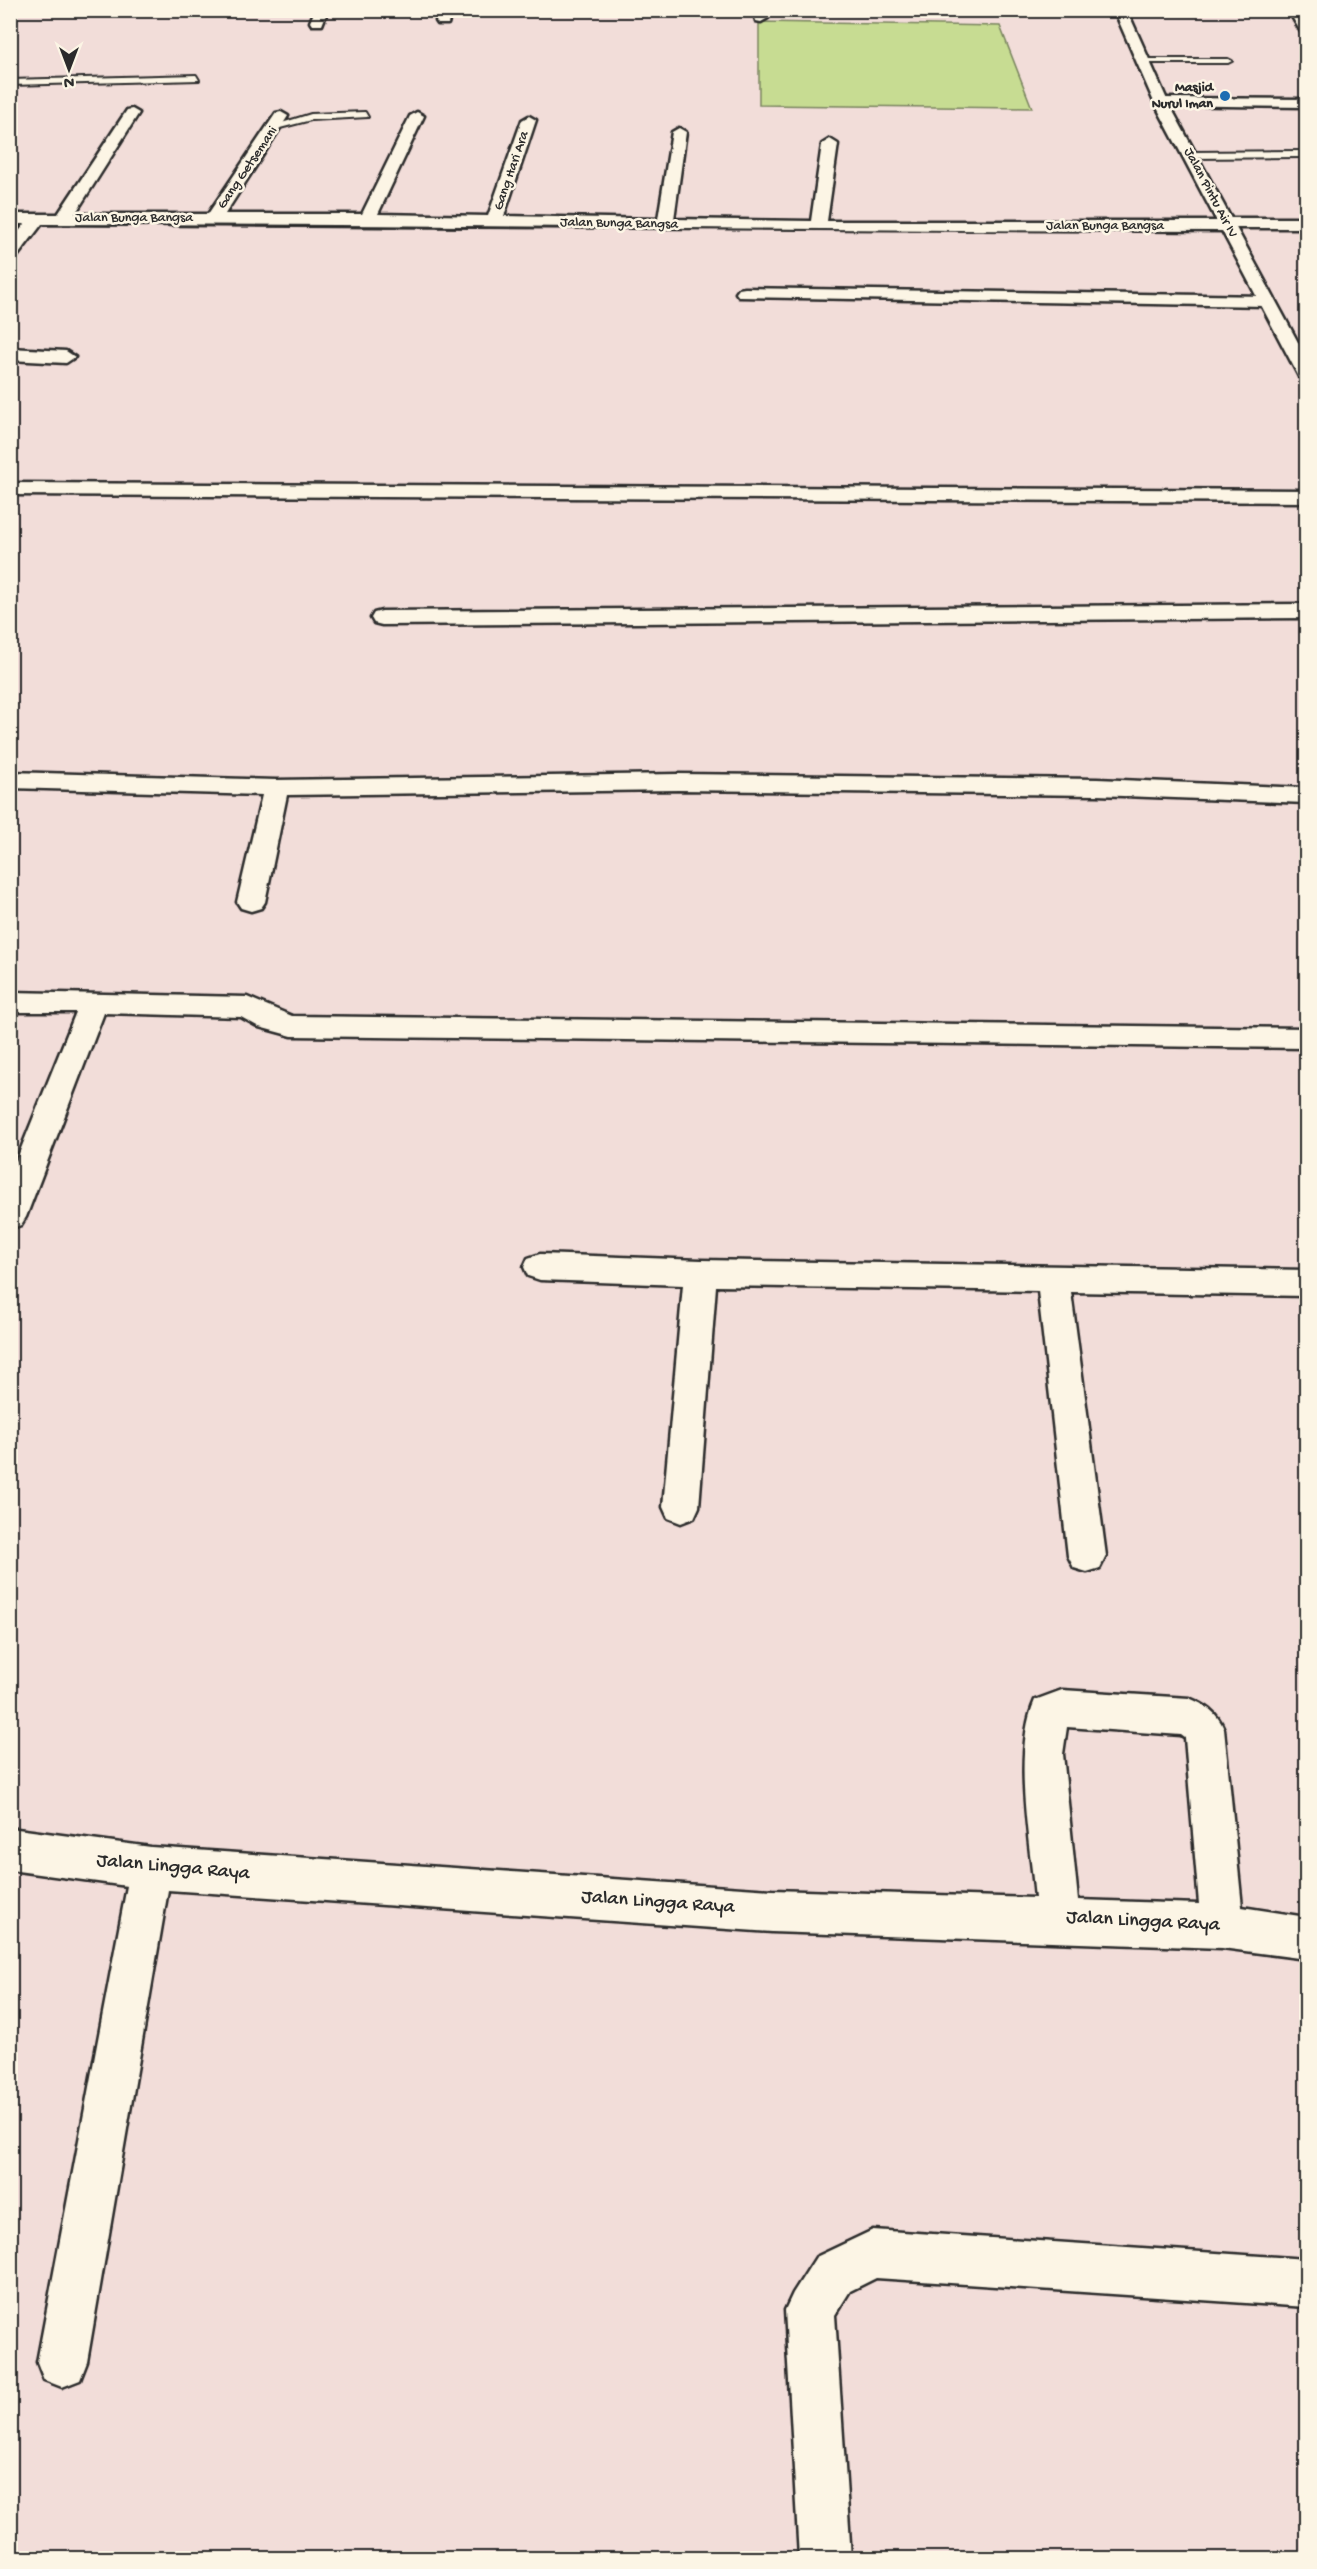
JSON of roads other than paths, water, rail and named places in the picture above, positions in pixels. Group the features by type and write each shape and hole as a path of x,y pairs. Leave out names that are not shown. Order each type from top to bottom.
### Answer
{"street":[{"name":"Jalan Pintu Air IV","path":"1120,10 1140,61 1161,102 1266,301 1301,353 1306,373"},
{"path":"1294,10 1306,29"},
{"path":"1161,102 1306,103"},
{"path":"64,218 132,113"},
{"path":"368,219 417,117"},
{"name":"Gang Hari Ara","path":"494,222 529,120"},
{"name":"Gang Getsemani","path":"214,218 279,121"},
{"path":"666,225 679,132"},
{"path":"818,226 830,144"},
{"name":"Jalan Bunga Bangsa","path":"10,219 368,219 818,226 1306,223"},
{"path":"10,254 37,219"},
{"path":"745,293 1266,301"},
{"path":"10,354 66,357"},
{"path":"10,489 1306,496"},
{"path":"382,618 1306,611"},
{"path":"10,780 276,788 678,782 1097,787 1306,796"},
{"path":"251,902 276,788"},
{"path":"10,1002 247,1007 269,1020 292,1026 1306,1038"},
{"path":"10,1217 94,1003"},
{"path":"540,1267 701,1273 1306,1283"},
{"path":"681,1507 701,1273"},
{"path":"1053,1278 1088,1556"},
{"path":"1058,1918 1043,1754 1049,1713 1062,1708 1189,1717 1204,1729 1222,1926"},
{"name":"Jalan Lingga Raya","path":"10,1849 151,1868 772,1911 1058,1918 1222,1926 1306,1938"},
{"path":"62,2362 151,1868"},
{"path":"825,2559 810,2310 833,2274 873,2254 1306,2283"}],"lane":[{"path":"1140,61 1228,61"},
{"path":"10,83 75,79 196,78"},
{"path":"279,121 365,115"},
{"path":"1190,155 1306,154"}],"place":[{"name":"Masjid Nurul Iman","path":"1225,96"}]}
